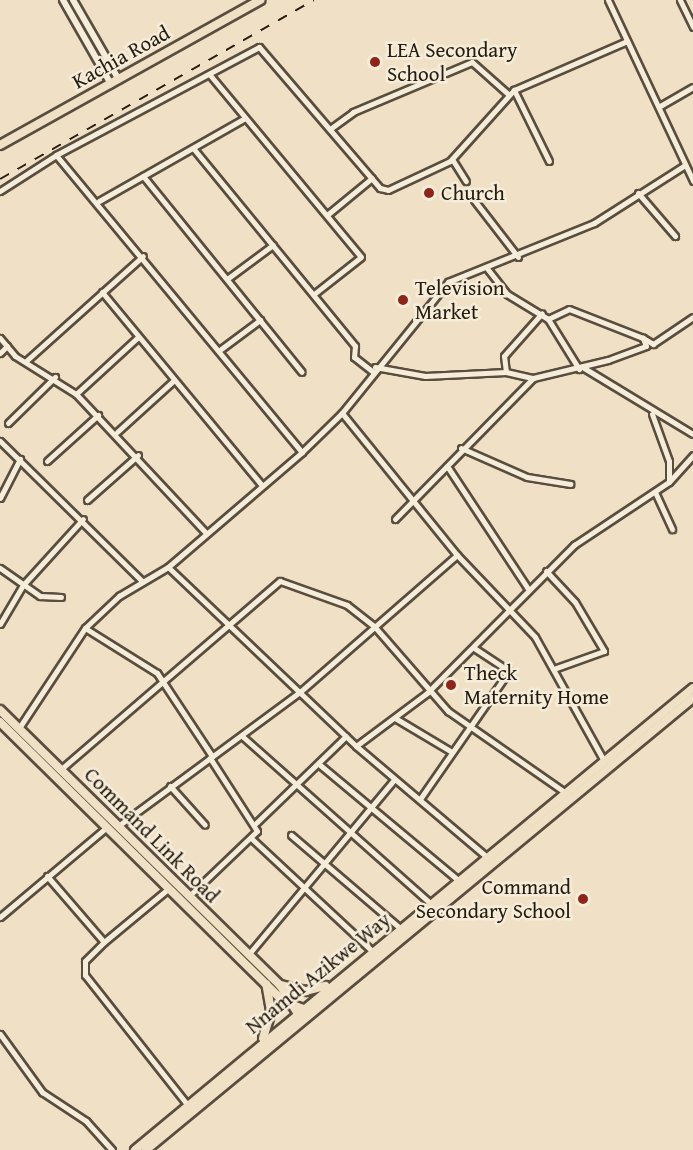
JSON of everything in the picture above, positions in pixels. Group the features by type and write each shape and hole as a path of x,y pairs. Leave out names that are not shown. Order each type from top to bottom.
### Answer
{"main road":[{"name":"Kachia Road","path":"0,144 260,0"},
{"name":"Nnamdi Azikwe Way","path":"135,1150 254,1048 693,688"},
{"name":"Nnamdi Azikwe Way","path":"146,1150 693,698"},
{"name":"Command Link Road","path":"0,710 60,770 107,827 266,984 299,1011"},
{"name":"Command Link Road","path":"0,722 118,826 280,985 299,1011"},
{"path":"280,985 306,991 339,979"},
{"path":"254,1048 270,1020 266,984"},
{"path":"291,1028 299,1011 325,1000"}],"street":[{"path":"63,0 115,82"},
{"path":"73,0 115,82"},
{"path":"608,0 660,106 693,182"},
{"path":"680,0 693,27"},
{"path":"0,192 56,155 259,47 372,178 388,190 452,159 514,90 627,40"},
{"path":"330,129 353,112 472,62 508,94"},
{"path":"210,75 362,256 314,294"},
{"path":"660,106 693,87"},
{"path":"514,90 549,161"},
{"path":"99,201 245,118"},
{"path":"193,148 355,346 354,357 374,370 424,376 507,372 533,378 582,369 646,346 643,338"},
{"path":"56,155 99,201 302,452"},
{"path":"452,159 466,181"},
{"path":"19,728 85,627 142,581 168,567 261,484 302,452 342,413 374,370 448,282 468,269 486,267 518,257 594,223 685,165"},
{"path":"143,176 302,372"},
{"path":"327,215 372,178"},
{"path":"638,193 675,236"},
{"path":"474,200 518,257"},
{"path":"226,279 273,245"},
{"path":"26,361 143,256"},
{"path":"486,267 507,294 542,313 548,319 582,369 652,414 693,434"},
{"path":"102,292 137,338 261,484"},
{"path":"548,319 569,309 643,338 652,344 693,317"},
{"path":"507,372 504,356 542,313"},
{"path":"221,349 260,320"},
{"path":"0,338 26,361 55,377 117,432 206,533"},
{"path":"76,394 137,338"},
{"path":"0,353 7,346"},
{"path":"8,423 55,377"},
{"path":"395,519 416,501 461,448 533,378"},
{"path":"117,432 173,381"},
{"path":"342,413 416,501 457,555 513,611 556,668 604,761"},
{"path":"652,414 669,461 669,482"},
{"path":"46,461 98,415"},
{"path":"0,441 83,519 142,581"},
{"path":"461,448 526,477 570,484"},
{"path":"87,500 138,455"},
{"path":"357,746 427,693 513,611 528,589 574,545 669,482 693,455"},
{"path":"0,498 20,459"},
{"path":"447,466 528,589"},
{"path":"655,492 672,529"},
{"path":"0,624 23,585 83,519"},
{"path":"118,826 301,691 457,555"},
{"path":"168,567 394,780 420,799 487,857"},
{"path":"0,568 39,596 61,597"},
{"path":"546,571 575,602 604,651 556,668"},
{"path":"60,770 280,581 347,605 374,626 427,693 470,726 566,792"},
{"path":"85,627 164,683 256,823"},
{"path":"420,799 509,671 474,648"},
{"path":"395,718 452,752"},
{"path":"242,736 295,788 430,903"},
{"path":"189,896 252,839 256,823 320,765 346,736"},
{"path":"320,765 458,880"},
{"path":"248,955 326,865 394,780"},
{"path":"170,786 205,825"},
{"path":"0,917 107,827"},
{"path":"291,835 400,928"},
{"path":"252,839 303,891 372,951"},
{"path":"47,876 104,942"},
{"path":"169,888 104,942 85,961 85,975 187,1104"},
{"path":"0,1034 42,1092 86,1121 112,1150"}],"railway":[{"path":"0,179 314,0"}],"place":[{"name":"LEA Secondary School","path":"375,62"},
{"name":"Church","path":"429,193"},
{"name":"Television Market","path":"403,300"},
{"name":"Theck Maternity Home","path":"451,685"},
{"name":"Command Secondary School","path":"583,899"}]}
